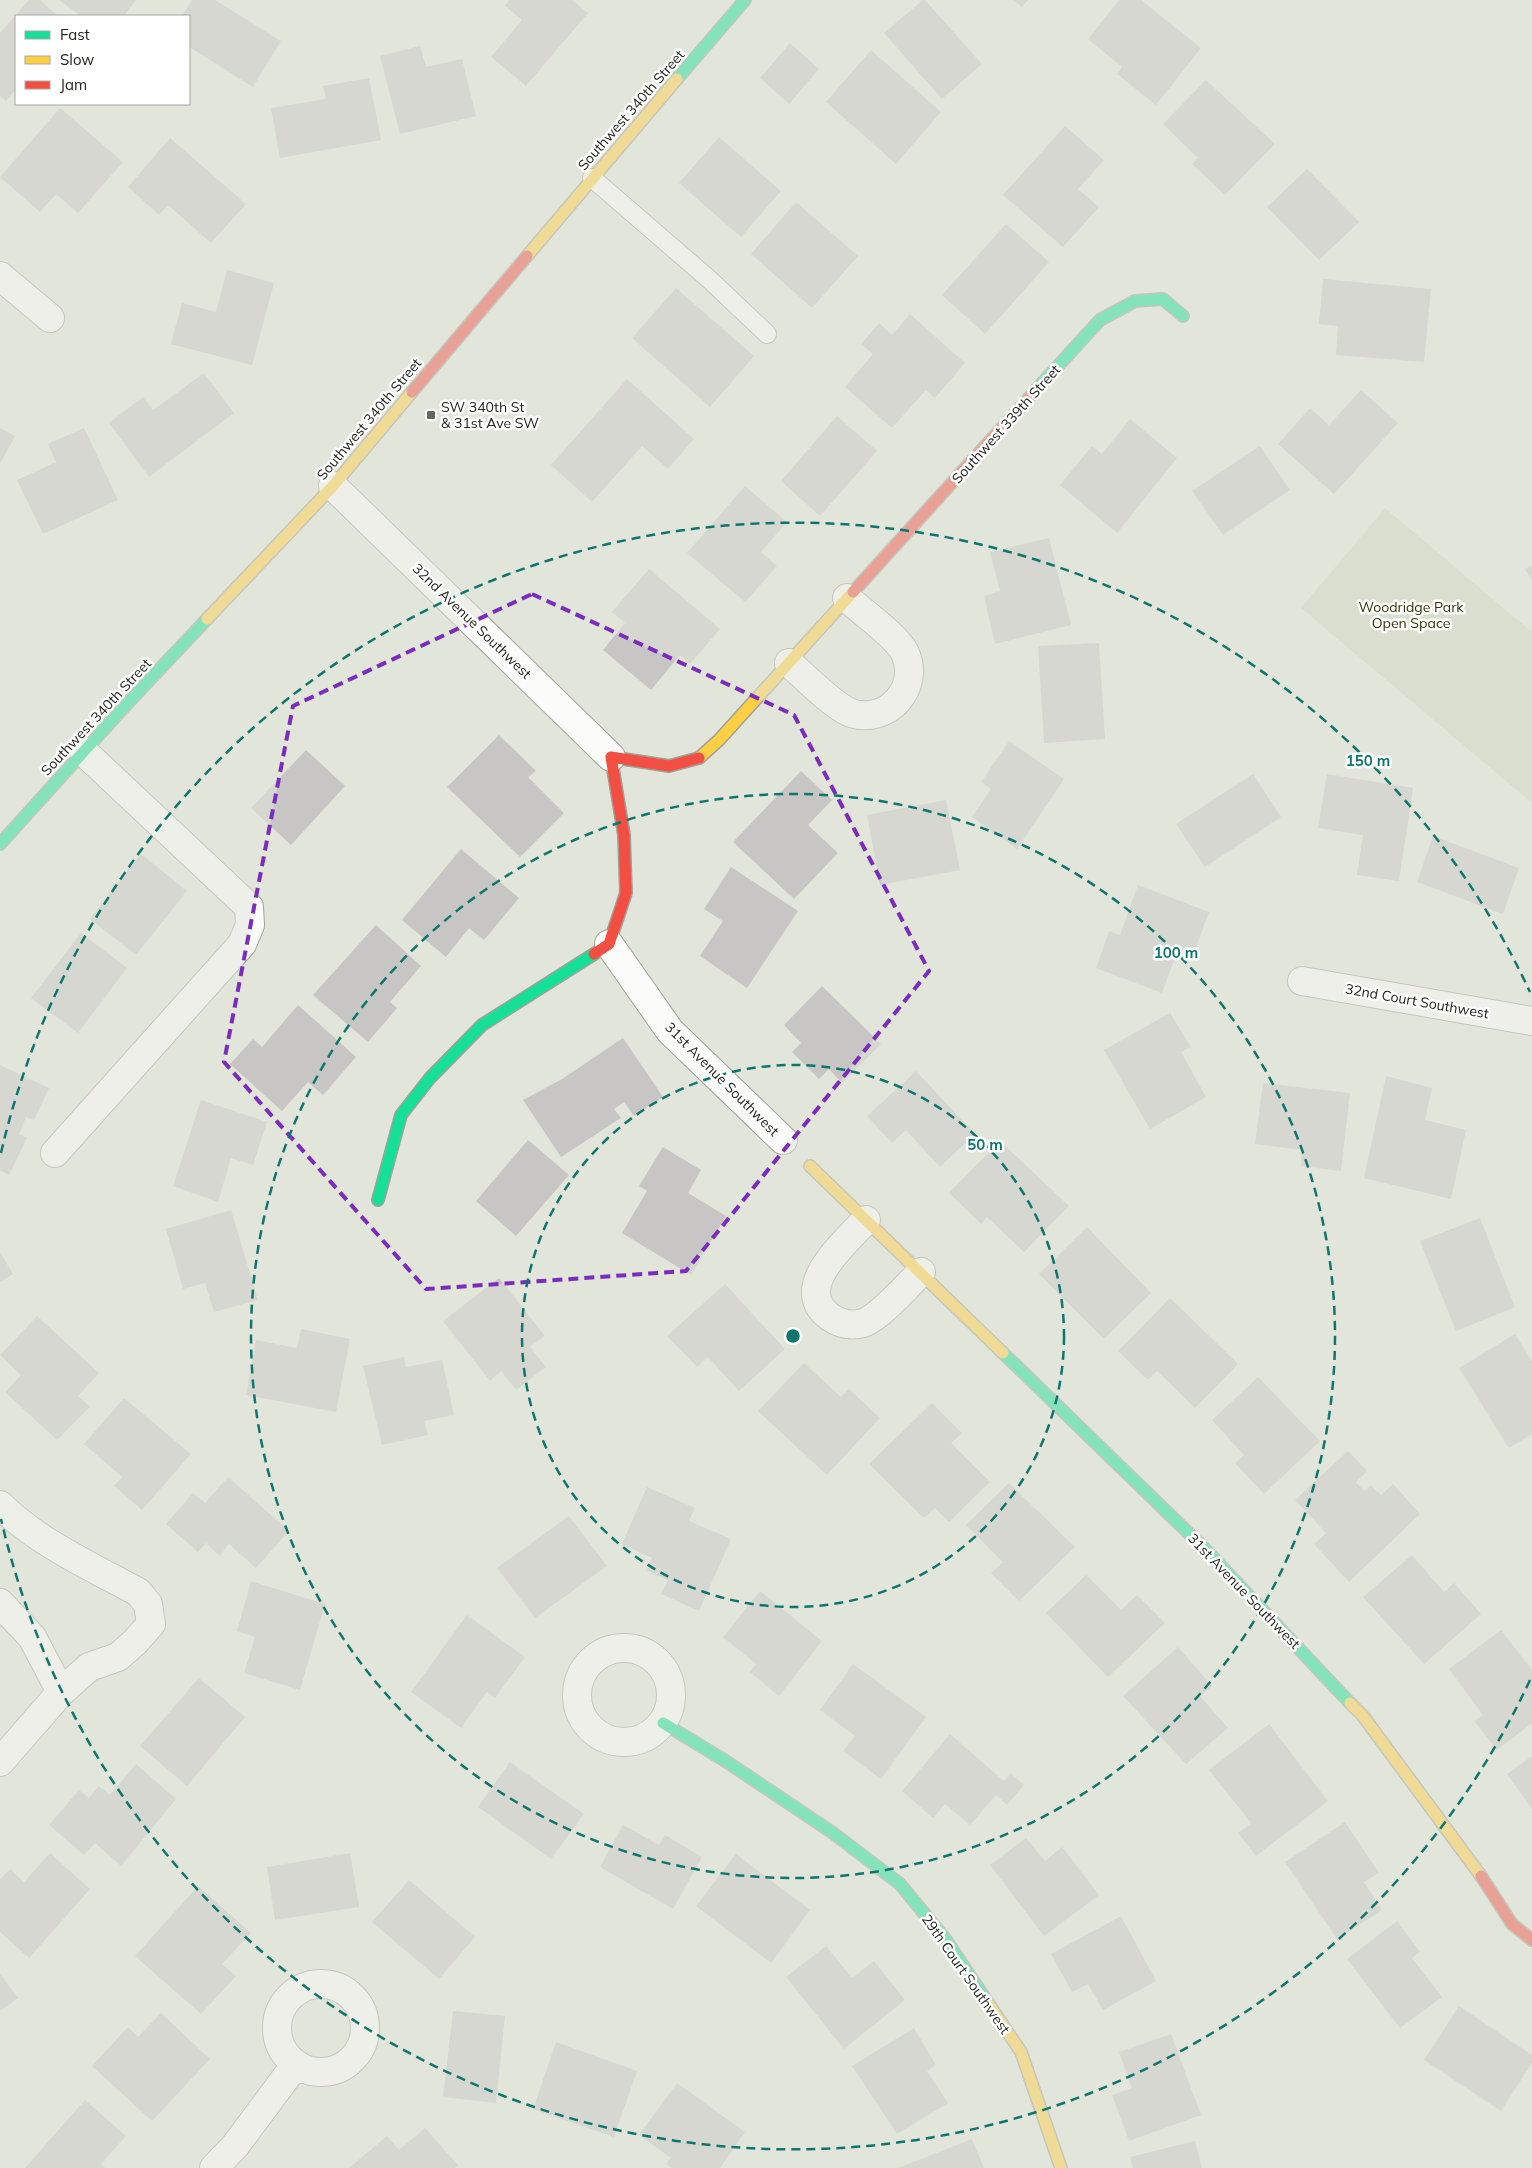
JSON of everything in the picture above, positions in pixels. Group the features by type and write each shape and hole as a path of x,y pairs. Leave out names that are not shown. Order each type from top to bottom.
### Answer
{"street":[{"name":"Southwest 340th Street","path":"0,844 333,486 592,178 745,0"},
{"path":"0,276 50,318"},
{"name":"Southwest 339th Street","path":"611,757 669,766 697,760 789,663 1100,320 1135,301 1164,299 1184,316"},
{"name":"32nd Avenue Southwest","path":"333,486 611,757"},
{"path":"789,663 838,705 850,712 865,716 880,713 893,706 903,695 909,681 909,666 904,652 895,640 847,598"},
{"path":"54,1153 242,944 250,925 249,907 84,752"},
{"path":"378,1200 402,1115 430,1078 482,1026 609,944 626,893 624,835 611,757"},
{"name":"31st Avenue Southwest","path":"609,944 670,1031 783,1140"},
{"name":"32nd Court Southwest","path":"1302,981 1532,1021"},
{"name":"31st Avenue Southwest","path":"810,1166 1207,1551 1363,1716 1472,1862 1512,1924 1532,1940"},
{"path":"866,1220 827,1263 820,1275 816,1288 818,1302 826,1314 837,1322 850,1325 864,1323 876,1315 921,1272"},
{"path":"0,1505 15,1520 42,1538 138,1592 148,1604 151,1624 136,1642 118,1657 89,1667 62,1692 0,1762"},
{"path":"0,1603 32,1637 62,1692"},
{"name":"29th Court Southwest","path":"663,1722 833,1833 900,1884 946,1940 1022,2052 1061,2168"},
{"path":"214,2168 235,2146 296,2064"}],"lane":[{"path":"592,178 710,280 767,334"}],"highlighted area":[{"path":"532,594 794,715 929,971 686,1271 426,1289 224,1062 293,706"}],"green space":[{"name":"Woodridge Park Open Space","path":"1385,508 1532,632 1532,803 1301,608"}],"building":[{"path":"29,0 40,0 57,15 16,15"},
{"path":"59,0 136,0 125,15 80,15"},
{"path":"192,0 215,0 281,41 253,87 190,48 190,15 183,15"},
{"path":"509,0 572,0 588,13 526,86 491,57 522,20 505,6"},
{"path":"923,0 982,64 942,99 884,33"},
{"path":"1013,0 1028,0 1022,7"},
{"path":"1119,0 1141,0 1201,48 1156,105 1117,74 1122,67 1088,39"},
{"path":"15,16 15,90 6,101 0,96 0,33"},
{"path":"790,43 819,69 789,104 760,78"},
{"path":"420,46 426,67 462,59 476,116 400,134 380,56"},
{"path":"871,50 941,112 896,164 826,102"},
{"path":"369,78 381,140 280,158 271,108 326,99 323,86"},
{"path":"1206,80 1275,144 1225,195 1192,164 1198,158 1163,124"},
{"path":"60,108 123,162 78,213 56,194 40,212 0,177"},
{"path":"1065,126 1104,160 1078,189 1099,207 1063,247 1003,195"},
{"path":"719,137 781,191 741,237 679,183"},
{"path":"170,138 246,204 211,243 168,205 159,215 128,187"},
{"path":"1307,169 1359,222 1319,260 1267,207"},
{"path":"796,202 858,256 812,308 751,254"},
{"path":"1006,224 1049,262 985,334 942,295"},
{"path":"227,270 274,283 252,365 171,344 182,303 216,312"},
{"path":"1323,279 1431,289 1424,362 1336,355 1338,326 1319,324"},
{"path":"676,288 754,356 710,407 632,338"},
{"path":"910,314 965,363 935,398 926,390 892,428 845,387 873,354 861,344 879,323 892,335"},
{"path":"204,373 234,413 149,477 109,423 143,397 153,410"},
{"path":"627,379 694,439 668,469 642,446 592,502 551,465"},
{"path":"1361,390 1398,423 1334,494 1278,444 1310,408 1329,425"},
{"path":"837,416 877,451 820,516 781,481"},
{"path":"1130,419 1177,458 1117,533 1060,485 1092,446 1102,454"},
{"path":"0,428 15,436 0,464"},
{"path":"84,428 118,500 43,534 17,480 56,462 48,444"},
{"path":"1260,446 1290,490 1223,535 1192,491"},
{"path":"745,486 787,522 761,552 777,566 745,602 687,553"},
{"path":"1049,538 1071,625 995,644 984,596 1000,591 990,552"},
{"path":"1532,565 1532,580 1525,569"},
{"path":"649,569 720,629 690,664 680,655 651,690 603,650 625,623 612,612"},
{"path":"1099,643 1105,739 1044,743 1038,646"},
{"path":"499,735 536,771 528,777 564,813 520,857 447,787"},
{"path":"1009,741 1064,779 1017,849 972,817 991,789 981,782"},
{"path":"306,750 345,786 291,845 251,808"},
{"path":"801,771 832,800 808,825 838,853 794,899 733,842"},
{"path":"1253,774 1281,817 1205,867 1176,824"},
{"path":"1327,774 1413,788 1399,881 1357,875 1363,835 1318,828"},
{"path":"946,800 960,870 880,885 867,815"},
{"path":"1433,836 1519,868 1503,914 1417,882"},
{"path":"461,849 519,898 484,940 469,928 446,957 402,920"},
{"path":"141,854 187,891 136,955 90,919"},
{"path":"731,867 798,911 747,988 700,956 723,921 704,909"},
{"path":"1138,885 1209,912 1192,958 1177,952 1162,993 1096,968 1109,931 1120,935"},
{"path":"376,925 421,966 390,1002 397,1008 368,1042 313,995"},
{"path":"81,933 127,968 78,1033 31,998"},
{"path":"822,986 881,1044 842,1083 829,1069 819,1079 792,1052 801,1043 784,1025"},
{"path":"298,1005 356,1057 323,1095 308,1082 282,1111 230,1064 253,1039 262,1047"},
{"path":"1170,1013 1191,1047 1181,1052 1206,1097 1150,1129 1104,1050"},
{"path":"623,1038 663,1097 634,1116 624,1102 614,1109 621,1118 561,1157 523,1100 562,1079"},
{"path":"0,1065 49,1088 34,1120 26,1117 19,1134 27,1138 9,1175 0,1170"},
{"path":"916,1071 975,1134 940,1167 906,1130 892,1143 867,1116"},
{"path":"1386,1076 1432,1088 1425,1120 1466,1130 1451,1199 1364,1178"},
{"path":"1263,1083 1350,1093 1341,1171 1301,1166 1302,1150 1255,1144"},
{"path":"201,1100 267,1122 253,1165 231,1158 218,1202 173,1186"},
{"path":"528,1140 569,1175 516,1236 476,1201"},
{"path":"1000,1141 1069,1206 1024,1252 987,1217 981,1224 949,1193"},
{"path":"663,1147 701,1170 688,1193 726,1216 691,1275 622,1233 647,1191 639,1186"},
{"path":"231,1210 258,1300 214,1312 205,1283 183,1289 166,1229"},
{"path":"1480,1218 1515,1307 1456,1331 1420,1241"},
{"path":"1087,1227 1151,1293 1104,1339 1039,1274"},
{"path":"0,1252 13,1274 0,1282"},
{"path":"499,1278 545,1336 530,1347 546,1367 516,1390 501,1371 490,1381 443,1321"},
{"path":"725,1284 785,1349 739,1391 708,1357 697,1367 667,1336"},
{"path":"1170,1298 1238,1364 1195,1408 1157,1371 1148,1380 1118,1351"},
{"path":"37,1316 99,1373 78,1396 90,1407 57,1440 5,1392 21,1375 0,1355"},
{"path":"301,1329 350,1339 336,1412 246,1395 256,1340 297,1348"},
{"path":"1515,1334 1532,1361 1532,1434 1509,1448 1459,1368"},
{"path":"404,1357 406,1367 442,1360 454,1415 424,1421 428,1435 382,1445 363,1366"},
{"path":"804,1363 841,1397 849,1389 880,1418 827,1475 758,1411"},
{"path":"1258,1377 1320,1441 1264,1494 1235,1463 1244,1455 1212,1420"},
{"path":"124,1398 191,1454 142,1510 114,1486 122,1477 84,1444"},
{"path":"932,1403 962,1433 951,1443 990,1482 949,1522 935,1508 924,1518 869,1464"},
{"path":"1348,1451 1367,1471 1356,1482 1364,1491 1371,1485 1381,1495 1393,1484 1420,1514 1349,1582 1314,1544 1326,1533 1295,1500"},
{"path":"228,1477 289,1531 256,1568 229,1544 220,1556 206,1543 198,1552 166,1524 193,1493 205,1503"},
{"path":"1009,1483 1075,1547 1019,1601 991,1573 1003,1562 966,1525"},
{"path":"647,1487 695,1508 689,1521 731,1539 699,1611 661,1594 668,1580 647,1571 652,1558 622,1544"},
{"path":"569,1516 607,1566 535,1618 497,1568"},
{"path":"1412,1555 1444,1592 1454,1583 1481,1614 1424,1664 1363,1597"},
{"path":"1086,1575 1121,1610 1137,1595 1165,1623 1108,1677 1046,1613"},
{"path":"251,1581 325,1604 300,1690 244,1673 255,1637 237,1631"},
{"path":"760,1591 822,1641 779,1696 750,1672 756,1664 723,1637"},
{"path":"467,1615 525,1657 495,1698 487,1692 461,1728 411,1692"},
{"path":"1501,1630 1532,1670 1532,1723 1497,1750 1474,1721 1483,1715 1449,1669"},
{"path":"1178,1647 1212,1686 1200,1696 1228,1728 1186,1764 1123,1696"},
{"path":"853,1664 926,1717 881,1779 843,1751 855,1736 820,1710"},
{"path":"199,1678 245,1717 187,1786 140,1746"},
{"path":"1269,1724 1328,1801 1256,1856 1238,1833 1251,1823 1209,1770"},
{"path":"950,1734 1004,1781 1011,1773 1024,1785 1007,1805 996,1795 970,1825 945,1804 933,1818 902,1791"},
{"path":"1532,1756 1532,1809 1507,1774"},
{"path":"510,1762 584,1814 551,1859 478,1807"},
{"path":"136,1764 176,1799 121,1866 95,1843 84,1855 49,1825 79,1790 89,1798 99,1786 110,1795"},
{"path":"1345,1822 1379,1873 1364,1882 1382,1910 1337,1939 1285,1862"},
{"path":"623,1825 659,1845 665,1835 702,1857 673,1909 600,1867"},
{"path":"1026,1838 1045,1861 1062,1847 1099,1895 1044,1936 990,1865"},
{"path":"50,1853 90,1889 29,1958 0,1932 0,1879 10,1869 24,1882"},
{"path":"350,1853 359,1907 275,1920 267,1867"},
{"path":"736,1854 810,1910 771,1963 696,1906"},
{"path":"409,1880 475,1937 439,1979 372,1922"},
{"path":"198,1886 251,1933 222,1964 236,1976 201,2014 135,1956"},
{"path":"1121,1916 1156,1981 1103,2010 1088,1984 1072,1992 1051,1954"},
{"path":"1397,1921 1420,1952 1412,1958 1442,1997 1400,2028 1347,1959"},
{"path":"826,1946 852,1978 874,1961 905,2000 844,2049 786,1977"},
{"path":"0,1974 18,1998 0,2011"},
{"path":"1459,2006 1532,2055 1532,2063 1501,2111 1424,2060"},
{"path":"453,2011 505,2016 496,2103 443,2097"},
{"path":"161,2013 210,2059 152,2121 92,2066 128,2027 138,2037"},
{"path":"914,2028 936,2065 927,2071 948,2103 897,2134 852,2066"},
{"path":"1171,2034 1201,2115 1129,2141 1112,2095 1132,2088 1119,2052"},
{"path":"556,2042 637,2071 614,2137 533,2109"},
{"path":"677,2083 745,2132 720,2168 671,2168 666,2164 671,2158 639,2135"},
{"path":"85,2100 126,2136 101,2164 105,2168 25,2168"},
{"path":"425,2128 458,2165 455,2168 349,2168 387,2136 399,2150"},
{"path":"972,2139 984,2168 898,2168"},
{"path":"1195,2141 1202,2168 1133,2168 1130,2157"}],"traffic: fast":[{"path":"677,79 745,0"},
{"path":"1036,390 1100,320 1135,301 1163,299 1183,316"},
{"path":"0,844 207,619"},
{"path":"378,1200 401,1115 430,1078 482,1025 594,954"},
{"path":"1003,1353 1207,1551 1350,1703"},
{"path":"663,1723 724,1760 833,1833 900,1884 946,1940 986,2000"}],"traffic: slow":[{"path":"527,256 677,79"},
{"path":"207,619 333,486 412,392"},
{"path":"699,758 719,740 853,592"},
{"path":"810,1166 1003,1353"},
{"path":"1350,1703 1363,1716 1481,1876"},
{"path":"986,2000 1021,2052 1061,2168"}],"traffic: jam":[{"path":"412,392 527,256"},
{"path":"853,592 1036,390"},
{"path":"594,954 609,944 626,893 624,835 611,757 669,766 699,758"},
{"path":"1481,1876 1512,1924 1532,1940"}],"place":[{"name":"SW 340th St & 31st Ave SW","path":"431,415"}]}
